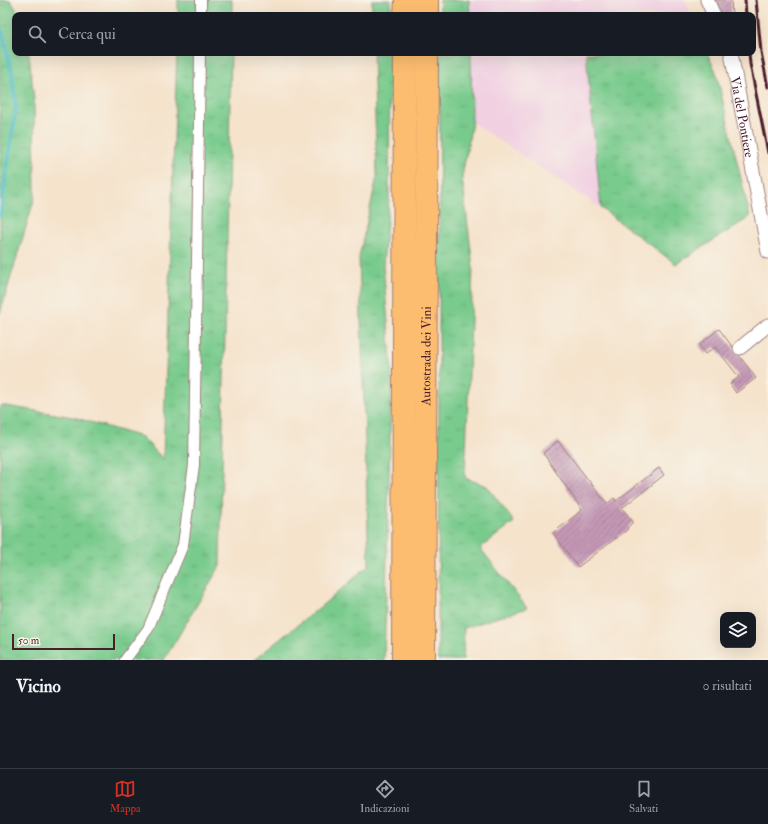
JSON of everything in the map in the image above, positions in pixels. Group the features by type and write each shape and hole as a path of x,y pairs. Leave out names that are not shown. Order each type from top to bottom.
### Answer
{"highway":[{"path":"406,0 406,12"},
{"path":"427,0 427,12"},
{"name":"Autostrada dei Vini","path":"403,660 405,56"},
{"name":"Autostrada dei Vini","path":"424,660 427,56"}],"street":[{"path":"200,12 201,0"},
{"path":"707,0 713,12"},
{"path":"125,660 148,629 183,545 194,465 200,56"},
{"name":"Via del Pontiere","path":"732,56 768,252"},
{"path":"740,348 768,325"}],"shaded area":[{"path":"469,0 685,0 690,12 470,12"},
{"path":"471,56 708,56 716,72 750,217 676,264 601,208 472,122"}],"green space":[{"path":"0,0 10,0 18,12 12,12 12,56 29,56 34,100 35,197 0,313"},
{"path":"178,0 232,0 232,12 178,12"},
{"path":"372,0 391,0 391,12 372,12"},
{"path":"440,0 469,0 470,12 440,12"},
{"path":"177,56 231,56 220,566 164,660 0,660 0,405 73,417 142,437 163,459"},
{"path":"373,56 390,56 389,198 383,265 392,369 384,660 254,660 335,595 369,565 359,257 377,177"},
{"path":"440,56 471,56 472,122 462,177 473,267 465,478 487,486 514,522 480,548 527,608 464,628 463,660 438,660"},
{"path":"586,56 708,56 716,72 750,217 676,264 601,208"}],"building":[{"path":"714,0 731,0 732,12 716,12"},
{"path":"719,329 756,378 736,393 730,384 739,377 715,347 705,354 699,345"},
{"path":"558,441 607,504 614,498 616,501 659,468 664,475 622,508 633,522 627,528 628,529 578,567 553,533 582,510 543,453"}],"waterway":[{"path":"0,28 12,73 16,108 0,216"}],"railway":[{"path":"745,0 746,12"},
{"path":"756,0 761,52 768,87"},
{"path":"749,56 768,153"}]}
